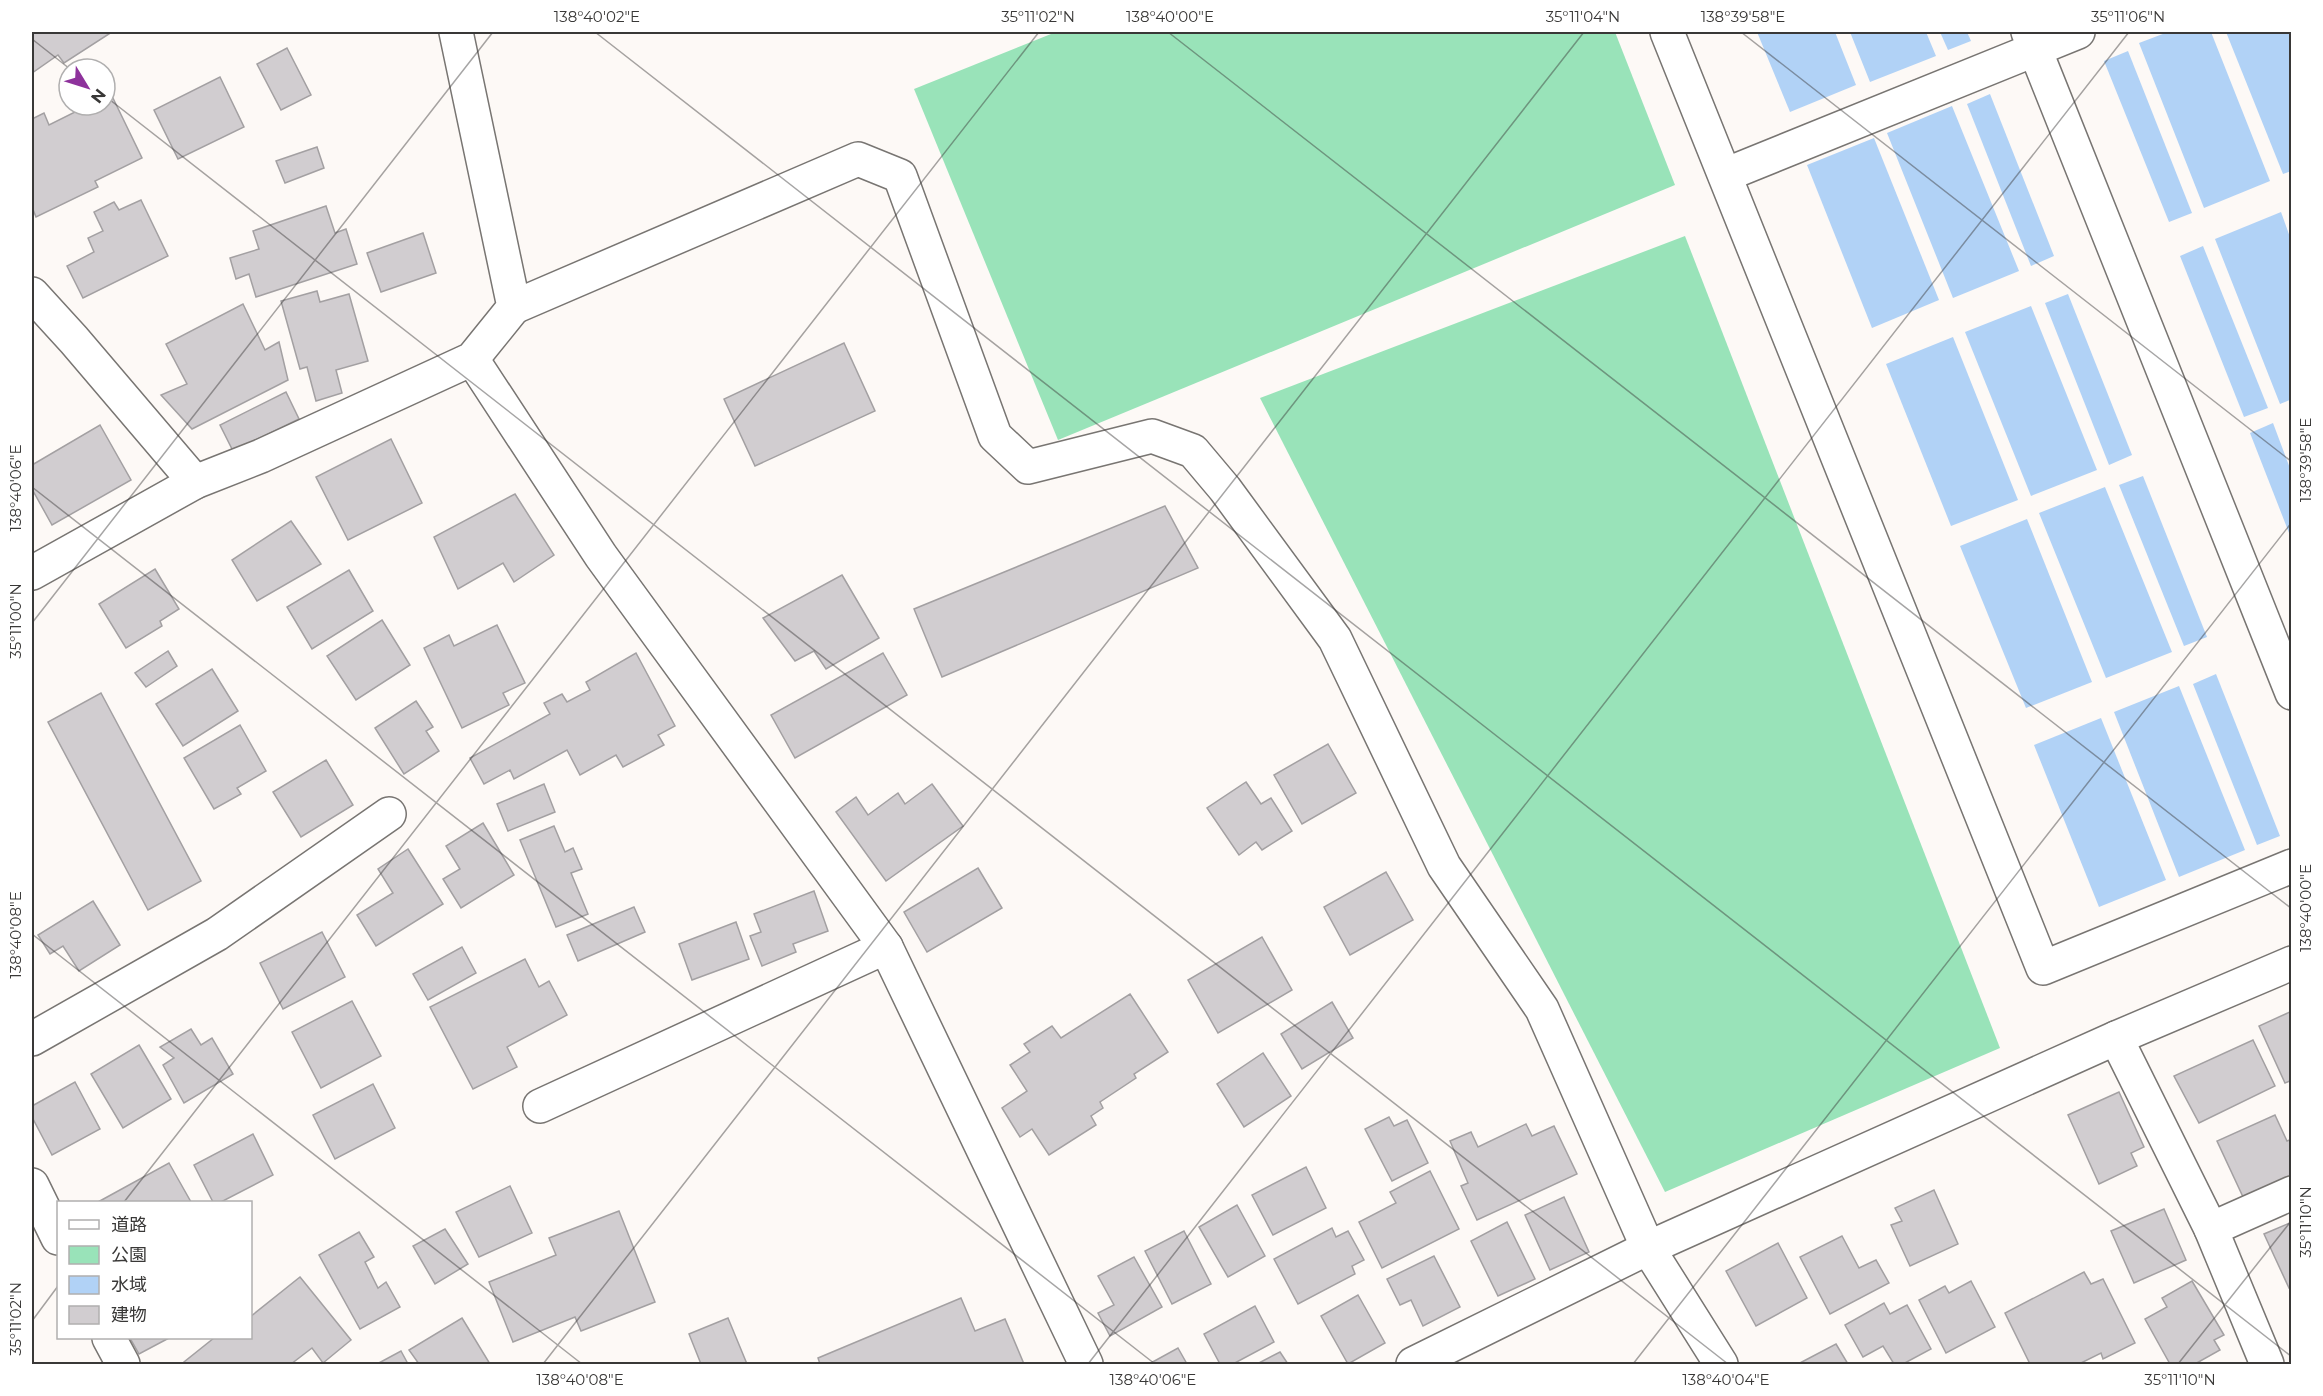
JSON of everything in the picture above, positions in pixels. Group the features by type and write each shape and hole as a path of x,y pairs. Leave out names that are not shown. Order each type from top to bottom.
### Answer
{"street":[{"path":"456,32 514,307"},
{"path":"1667,32 2043,968 2292,866"},
{"path":"1725,175 2031,40 2078,32"},
{"path":"2031,40 2292,693"},
{"path":"32,573 195,482 261,456 471,359 514,307 858,159 900,176 995,436 1028,467 1152,436 1193,452 1225,489 1335,639 1444,866 1542,1009 1648,1248 1721,1365"},
{"path":"32,294 195,482"},
{"path":"471,359 600,556 886,947 1086,1365"},
{"path":"32,1039 217,934 389,814"},
{"path":"540,1106 886,947"},
{"path":"1413,1365 1648,1248 2116,1038 2292,963"},
{"path":"2116,1038 2211,1229 2267,1365"},
{"path":"32,1185 57,1236"},
{"path":"2211,1229 2292,1192"},
{"path":"110,1339 123,1365"}],"green space":[{"path":"1056,32 1615,32 1675,185 1058,440 914,89"},
{"path":"1685,236 2000,1048 1665,1192 1260,398"}],"water":[{"path":"1757,32 1835,32 1856,85 1790,112"},
{"path":"1850,32 1926,32 1936,56 1870,82"},
{"path":"1940,32 1967,32 1971,41 1948,50"},
{"path":"2168,32 2211,32 2270,181 2204,208 2139,43"},
{"path":"2226,32 2291,32 2291,171 2283,174"},
{"path":"2128,51 2192,213 2169,222 2104,61"},
{"path":"1990,94 2054,256 2031,266 1967,104"},
{"path":"1952,106 2019,271 1953,298 1887,133"},
{"path":"1874,138 1939,300 1872,328 1807,165"},
{"path":"2281,212 2291,240 2292,399 2280,404 2215,239"},
{"path":"2203,246 2268,408 2244,417 2180,256"},
{"path":"2068,294 2132,455 2109,465 2045,303"},
{"path":"2031,306 2097,470 2031,496 1965,332"},
{"path":"1953,337 2018,500 1951,526 1886,364"},
{"path":"2273,423 2291,471 2291,538 2250,433"},
{"path":"2143,476 2207,637 2184,646 2119,485"},
{"path":"2105,487 2172,652 2106,678 2039,513"},
{"path":"2027,519 2092,682 2026,708 1960,546"},
{"path":"2216,674 2280,836 2257,845 2193,684"},
{"path":"2179,686 2245,850 2179,877 2114,712"},
{"path":"2101,718 2166,880 2099,907 2034,745"}],"building":[{"path":"32,32 112,32 73,57 58,55 32,73"},
{"path":"287,48 311,95 281,110 257,64"},
{"path":"220,77 244,127 178,159 154,110"},
{"path":"117,106 142,158 95,181 98,187 36,217 32,207 32,119 44,113 49,125 65,117 117,117"},
{"path":"317,147 324,168 285,183 276,161"},
{"path":"141,200 168,256 83,298 67,266 94,252 88,238 103,231 94,212 114,202 119,210"},
{"path":"326,206 335,233 346,229 357,264 256,297 249,274 236,279 230,258 259,249 253,231"},
{"path":"423,233 436,273 381,292 367,253"},
{"path":"317,291 320,302 349,294 368,361 336,370 342,393 316,401 307,367 300,369 281,301"},
{"path":"243,304 265,350 279,342 288,380 192,429 161,395 187,384 166,344"},
{"path":"844,343 875,411 755,466 724,399"},
{"path":"286,392 299,419 233,451 220,425"},
{"path":"100,425 131,480 52,525 32,489 32,465"},
{"path":"391,439 422,503 348,540 316,477"},
{"path":"515,494 554,555 514,582 503,563 458,589 434,537"},
{"path":"1165,506 1198,568 942,677 914,609"},
{"path":"291,521 321,564 257,601 232,560"},
{"path":"155,569 179,609 160,621 162,626 126,648 99,604"},
{"path":"349,570 373,611 312,649 287,607"},
{"path":"842,575 879,638 826,669 814,651 795,661 763,618"},
{"path":"382,620 410,665 356,700 327,656"},
{"path":"497,625 525,683 503,693 509,705 462,728 424,648 449,635 454,646"},
{"path":"168,651 177,666 146,687 135,673"},
{"path":"636,653 675,726 658,735 664,745 623,767 616,755 580,775 567,750 514,779 510,770 484,784 470,758 550,714 544,703 562,694 567,702 590,690 586,682"},
{"path":"883,653 907,695 795,758 771,715"},
{"path":"212,669 238,711 183,746 156,704"},
{"path":"101,693 201,881 148,910 48,722"},
{"path":"416,701 433,727 426,731 439,751 404,774 375,728"},
{"path":"240,725 266,771 237,788 241,794 214,809 184,758"},
{"path":"1328,744 1356,793 1302,824 1274,775"},
{"path":"326,760 353,805 301,837 273,792"},
{"path":"1246,782 1261,804 1271,798 1292,831 1262,850 1256,842 1239,855 1207,808"},
{"path":"544,784 555,812 508,831 497,804"},
{"path":"932,784 963,826 886,881 836,812 856,797 868,815 898,793 905,804"},
{"path":"483,823 514,875 461,908 443,879 460,869 446,846"},
{"path":"554,826 565,852 573,848 582,869 571,873 588,914 556,927 520,840"},
{"path":"408,849 443,904 376,946 357,915 393,893 378,869"},
{"path":"978,868 1002,908 927,952 904,912"},
{"path":"1386,872 1413,920 1350,955 1324,907"},
{"path":"814,891 828,931 793,944 796,952 762,966 750,936 761,932 754,914"},
{"path":"93,901 120,945 79,971 63,946 50,954 38,935"},
{"path":"634,907 645,932 578,961 567,935"},
{"path":"736,922 749,959 692,980 679,944"},
{"path":"322,932 345,977 283,1009 260,963"},
{"path":"1262,937 1292,990 1218,1033 1188,980"},
{"path":"462,947 476,973 428,1000 413,974"},
{"path":"525,959 539,987 549,981 567,1015 507,1047 517,1067 473,1089 430,1007"},
{"path":"1130,994 1168,1052 1134,1074 1136,1078 1100,1102 1103,1108 1091,1116 1096,1125 1049,1155 1032,1129 1020,1137 1002,1108 1027,1091 1010,1065 1030,1052 1024,1044 1052,1026 1061,1038"},
{"path":"352,1001 381,1056 321,1088 292,1032"},
{"path":"1332,1002 1353,1038 1302,1069 1281,1034"},
{"path":"2292,1011 2292,1080 2285,1083 2259,1026"},
{"path":"191,1029 201,1045 212,1038 233,1074 184,1103 163,1065 174,1058 160,1047"},
{"path":"2253,1040 2275,1086 2199,1123 2174,1076"},
{"path":"139,1045 171,1099 123,1128 91,1074"},
{"path":"1263,1053 1291,1096 1244,1127 1217,1084"},
{"path":"75,1082 100,1129 52,1155 32,1117 32,1106"},
{"path":"373,1084 395,1128 335,1159 313,1115"},
{"path":"2119,1092 2144,1147 2131,1153 2137,1166 2099,1184 2068,1115"},
{"path":"2275,1115 2287,1141 2292,1139 2292,1177 2244,1199 2217,1141"},
{"path":"1389,1117 1394,1126 1407,1120 1428,1163 1392,1181 1365,1129"},
{"path":"1526,1124 1532,1136 1554,1126 1577,1174 1477,1220 1461,1186 1468,1183 1450,1141 1471,1132 1478,1147"},
{"path":"253,1134 273,1175 223,1201 212,1201 194,1165"},
{"path":"169,1163 190,1201 100,1201"},
{"path":"1306,1167 1326,1208 1273,1235 1252,1195"},
{"path":"1430,1171 1459,1229 1382,1268 1359,1222 1396,1203 1390,1192"},
{"path":"510,1186 532,1233 479,1257 456,1212"},
{"path":"1934,1190 1958,1244 1910,1266 1891,1225 1902,1221 1895,1208"},
{"path":"1564,1197 1589,1252 1550,1270 1525,1215"},
{"path":"1237,1205 1265,1256 1228,1277 1199,1227"},
{"path":"2164,1209 2186,1260 2134,1283 2111,1231"},
{"path":"619,1211 655,1302 581,1331 575,1317 513,1342 489,1282 556,1255 549,1238"},
{"path":"1507,1222 1535,1279 1498,1296 1471,1241"},
{"path":"2292,1222 2292,1287 2289,1288 2264,1234"},
{"path":"1332,1228 1336,1237 1348,1231 1364,1260 1352,1266 1355,1274 1298,1304 1274,1259"},
{"path":"445,1229 468,1264 435,1284 413,1246"},
{"path":"1184,1231 1211,1284 1172,1304 1145,1251"},
{"path":"359,1232 374,1257 365,1262 378,1288 386,1282 400,1307 360,1329 319,1255"},
{"path":"1842,1236 1859,1268 1876,1260 1889,1283 1830,1314 1800,1257"},
{"path":"1778,1243 1807,1298 1756,1326 1726,1271"},
{"path":"1434,1256 1460,1307 1423,1326 1411,1300 1400,1305 1387,1279"},
{"path":"1134,1257 1162,1307 1110,1336 1098,1313 1114,1305 1098,1276"},
{"path":"2084,1272 2091,1284 2103,1279 2135,1343 2103,1359 2101,1353 2079,1364 2030,1364 2005,1313"},
{"path":"300,1277 351,1340 323,1363 312,1348 291,1364 185,1364 184,1362 213,1339 252,1339 252,1315"},
{"path":"1971,1281 1995,1327 1946,1353 1919,1300 1945,1286 1949,1293"},
{"path":"2192,1281 2224,1335 2214,1340 2220,1350 2195,1364 2170,1364 2145,1319 2167,1307 2162,1298"},
{"path":"1358,1295 1385,1343 1348,1364 1321,1316"},
{"path":"961,1298 975,1331 1005,1319 1024,1364 820,1364 818,1358"},
{"path":"1884,1303 1890,1314 1907,1305 1931,1349 1903,1364 1894,1364 1883,1346 1863,1357 1845,1325"},
{"path":"1255,1306 1274,1342 1233,1364 1220,1364 1204,1334"},
{"path":"462,1318 490,1364 419,1364 409,1350"},
{"path":"728,1318 747,1364 701,1364 689,1334"},
{"path":"131,1339 167,1339 139,1354"},
{"path":"1836,1344 1848,1364 1798,1364"},
{"path":"1178,1348 1187,1364 1149,1364"},
{"path":"401,1351 408,1364 377,1364"},
{"path":"1280,1352 1288,1364 1257,1364"}]}
